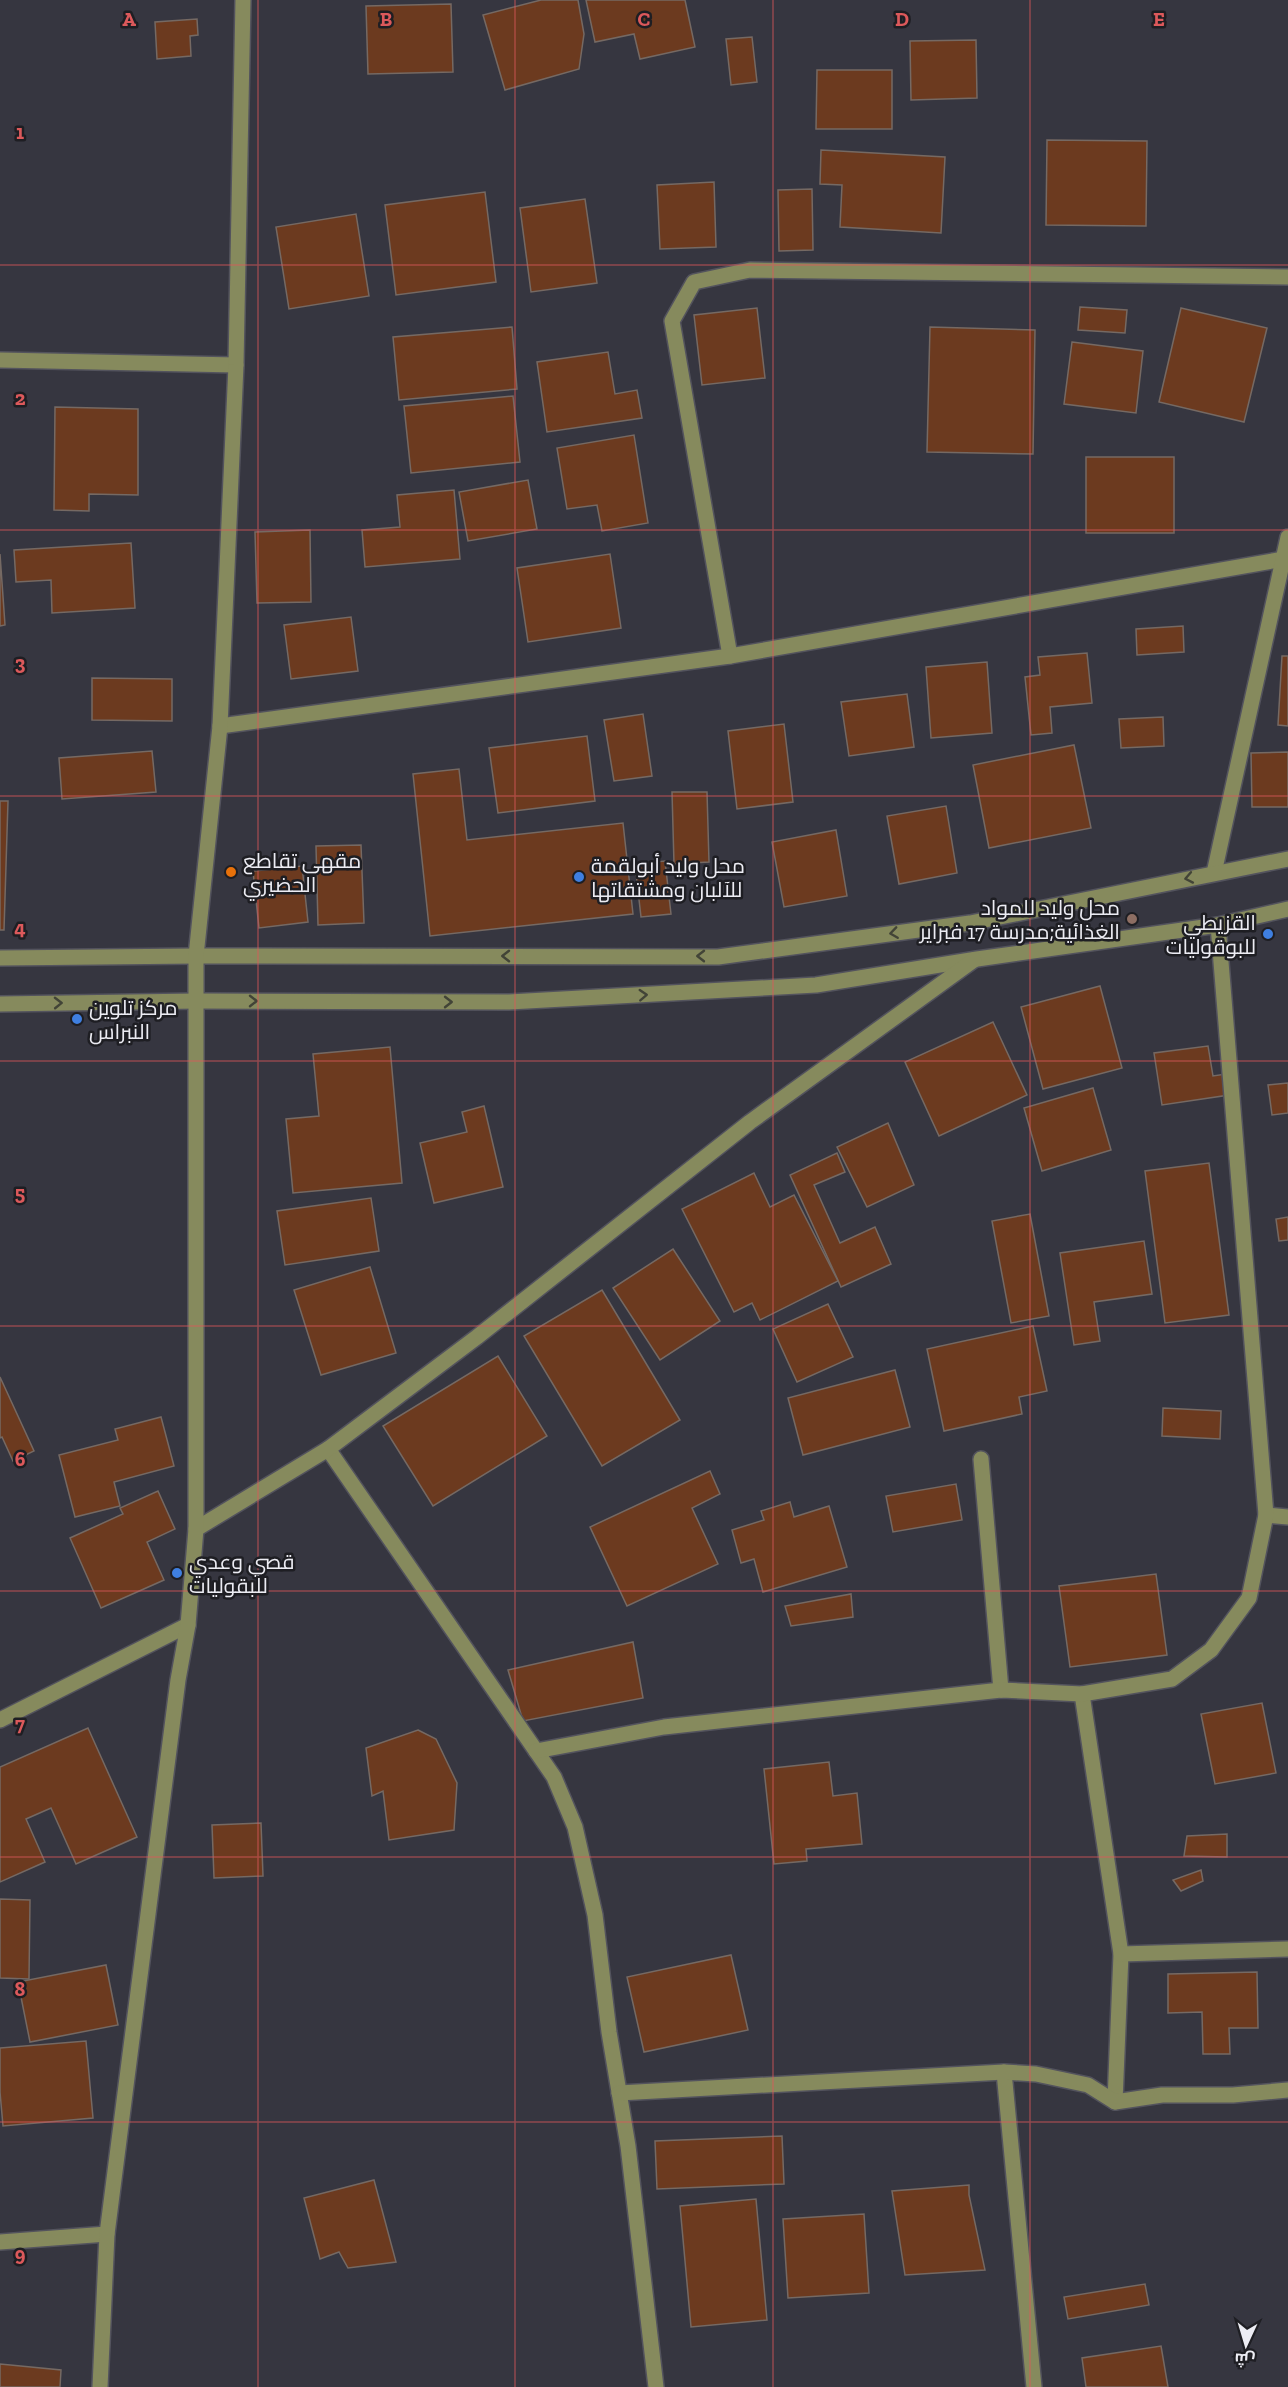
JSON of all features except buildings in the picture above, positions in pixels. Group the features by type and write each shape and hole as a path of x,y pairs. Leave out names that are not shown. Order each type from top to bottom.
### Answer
{"street":[{"path":"100,2387 107,2234 178,1680 188,1625 196,1529 196,956 220,726 236,365 243,0"},
{"path":"730,656 672,321 694,282 750,270 1288,277"},
{"path":"0,360 236,365"},
{"path":"1214,873 1288,537"},
{"path":"220,726 730,656 1284,559"},
{"path":"0,958 718,957 970,923 1288,860"},
{"path":"0,1004 197,1001 520,1002 816,985 977,959 1218,925 1288,909"},
{"path":"536,1751 664,1727 1001,1690 1082,1694 1172,1679 1211,1650 1249,1598 1266,1515 1218,925"},
{"path":"196,1529 328,1449 477,1337 750,1122 977,959"},
{"path":"328,1449 554,1777 566,1801 581,1848 595,1915 628,2146 656,2387"},
{"path":"981,1459 1001,1690"},
{"path":"1266,1515 1288,1517"},
{"path":"0,1720 188,1625"},
{"path":"1082,1694 1121,1954 1115,2102"},
{"path":"1121,1954 1288,1949"},
{"path":"619,2093 1004,2072 1036,2074 1088,2085 1115,2102 1162,2095 1233,2095 1288,2090"},
{"path":"1004,2072 1034,2387"},
{"path":"0,2242 107,2234"}],"place":[{"name":"مقهى تقاطع الحضيري","path":"231,872"},
{"name":"محل وليد أبولقمة للآلبان ومشتقاتها","path":"579,877"},
{"name":"محل وليد للمواد الغذائية;مدرسة 17 فبراير","path":"1132,919"},
{"name":"القزيطي للبوقوليات","path":"1268,934"},
{"name":"مركز تلوين النبراس","path":"77,1019"},
{"name":"قصي وعدي للبقوليات","path":"177,1573"}]}
